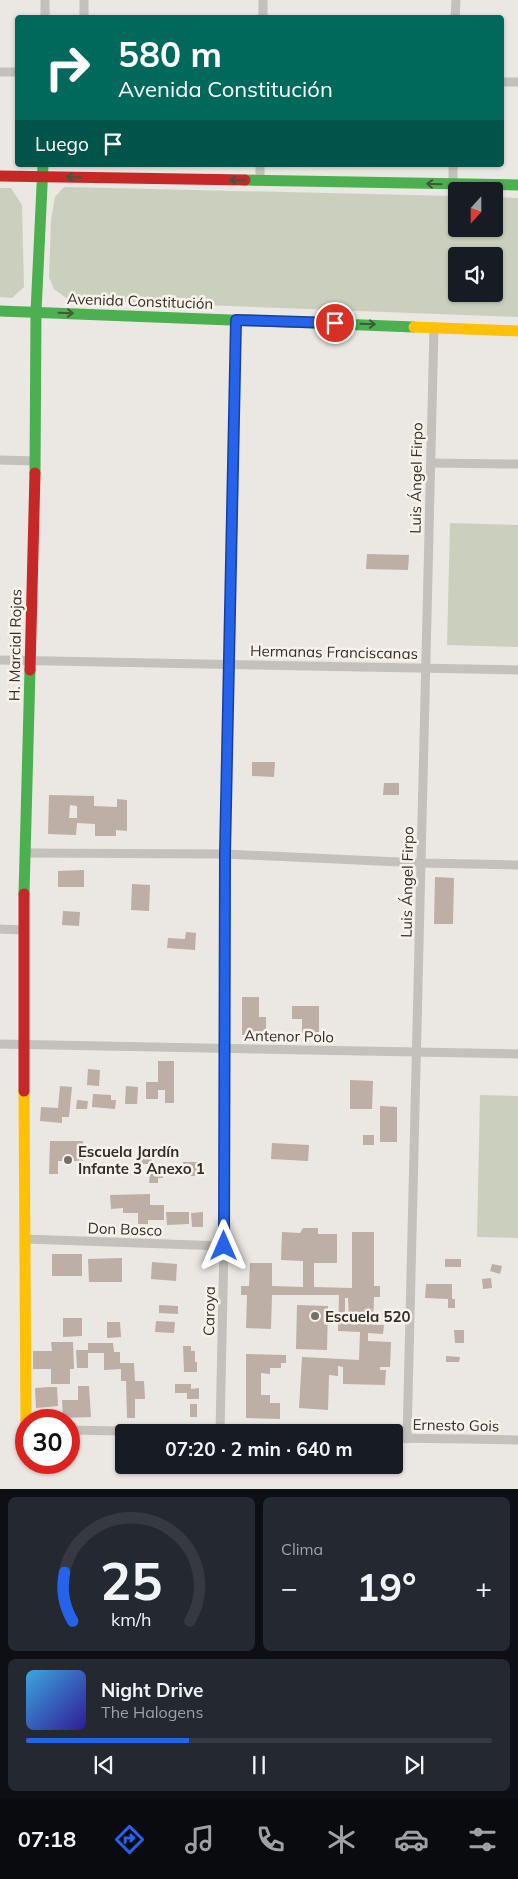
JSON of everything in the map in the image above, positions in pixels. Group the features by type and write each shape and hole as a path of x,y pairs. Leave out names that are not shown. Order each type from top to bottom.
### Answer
{"street":[{"path":"45,0 45,15"},
{"path":"84,0 84,15"},
{"path":"263,0 263,15"},
{"path":"455,15 456,0"},
{"path":"0,72 15,72"},
{"path":"504,82 518,82"},
{"path":"43,167 43,177"},
{"path":"260,167 260,180"},
{"path":"453,167 453,182"},
{"path":"0,176 448,184"},
{"name":"H. Marcial Rojas","path":"26,1409 23,930 35,461 36,312 43,177"},
{"path":"503,186 518,186"},
{"name":"Avenida Constitución","path":"0,311 518,331"},
{"name":"Caroya","path":"220,1424 224,1246 225,854 236,320"},
{"name":"Luis Ángel Firpo","path":"407,1439 434,327"},
{"path":"0,460 35,461"},
{"path":"430,463 518,464"},
{"name":"Hermanas Franciscanas","path":"0,660 518,670"},
{"path":"25,853 225,854 421,863 518,865"},
{"path":"0,929 23,930"},
{"name":"Antenor Polo","path":"0,1044 518,1054"},
{"name":"Don Bosco","path":"24,1239 224,1246"},
{"path":"80,1430 115,1431"},
{"name":"Ernesto Gois","path":"403,1439 518,1440"}],"green space":[{"path":"64,187 448,196 448,238 502,238 503,197 518,198 518,317 69,300 54,289 49,277 51,220 55,197"},
{"path":"0,188 11,188 22,205 24,287 12,298 0,297"},
{"path":"450,523 518,525 518,647 447,645"},
{"path":"480,1095 518,1096 518,1238 477,1237"}],"building":[{"path":"367,554 409,555 408,570 366,569"},
{"path":"252,762 275,762 274,777 252,776"},
{"path":"384,783 399,783 399,795 383,795"},
{"path":"49,795 94,796 94,806 117,807 117,799 127,800 127,831 116,830 116,836 95,836 95,824 77,823 76,835 48,834","holes":["70,805 77,806 77,818 69,818"]},
{"path":"84,870 84,887 58,887 58,871"},
{"path":"435,877 454,878 453,924 434,924"},
{"path":"132,884 150,885 149,911 131,910"},
{"path":"63,911 80,912 79,926 62,925"},
{"path":"186,932 196,933 195,950 167,948 168,938 185,939"},
{"path":"242,997 259,997 259,1017 266,1017 266,1035 242,1035"},
{"path":"292,1006 319,1006 319,1034 302,1033 302,1019 292,1019"},
{"path":"158,1061 174,1061 174,1103 165,1103 165,1090 158,1090 158,1099 146,1099 146,1082 158,1082"},
{"path":"88,1069 100,1070 99,1086 87,1085"},
{"path":"350,1080 373,1081 372,1109 350,1109"},
{"path":"60,1086 72,1087 69,1117 62,1117 62,1123 40,1121 41,1107 58,1108"},
{"path":"126,1086 138,1087 137,1104 125,1104"},
{"path":"93,1094 111,1095 111,1100 116,1100 115,1109 92,1107"},
{"path":"77,1100 88,1101 87,1109 76,1109"},
{"path":"380,1106 397,1107 397,1142 380,1142"},
{"path":"363,1135 374,1135 374,1145 363,1145"},
{"path":"50,1141 83,1141 83,1161 58,1161 58,1174 49,1174"},
{"path":"272,1143 309,1145 308,1161 271,1159"},
{"path":"140,1148 152,1148 152,1164 140,1164"},
{"path":"183,1162 199,1162 198,1176 182,1176"},
{"path":"150,1173 163,1173 163,1178 158,1178 158,1183 149,1183"},
{"path":"150,1194 150,1205 164,1205 164,1220 148,1220 148,1224 138,1224 138,1213 123,1213 123,1208 111,1209 110,1195"},
{"path":"166,1212 189,1212 189,1224 167,1225"},
{"path":"203,1212 203,1227 192,1227 191,1213"},
{"path":"303,1228 318,1228 318,1234 337,1234 337,1263 314,1263 314,1287 352,1288 352,1232 374,1232 374,1286 380,1286 380,1297 374,1297 373,1320 349,1319 348,1298 345,1298 345,1323 384,1325 383,1334 368,1333 368,1341 391,1342 390,1367 380,1367 380,1370 386,1370 385,1385 343,1384 343,1367 338,1366 338,1376 329,1375 328,1410 299,1408 302,1357 359,1360 360,1332 338,1331 339,1295 272,1295 271,1329 246,1328 247,1295 241,1295 241,1286 249,1286 250,1263 272,1263 272,1286 303,1287 303,1261 281,1260 282,1232 300,1233"},
{"path":"52,1254 82,1254 82,1276 52,1276"},
{"path":"122,1258 122,1282 89,1282 88,1259"},
{"path":"445,1259 461,1259 461,1267 445,1267"},
{"path":"152,1262 177,1264 176,1281 151,1279"},
{"path":"492,1264 502,1266 500,1274 490,1271"},
{"path":"491,1278 492,1288 483,1289 482,1279"},
{"path":"426,1284 452,1284 452,1299 455,1299 455,1308 448,1308 448,1299 425,1298"},
{"path":"159,1305 178,1306 178,1314 159,1313"},
{"path":"297,1305 328,1306 327,1350 296,1349"},
{"path":"63,1318 82,1318 82,1336 63,1337"},
{"path":"156,1321 175,1322 174,1333 155,1332"},
{"path":"107,1322 120,1322 121,1337 107,1338"},
{"path":"454,1330 464,1330 464,1343 455,1343"},
{"path":"51,1342 73,1342 74,1369 70,1369 70,1384 51,1384 51,1369 33,1369 33,1351 52,1351"},
{"path":"88,1343 113,1343 114,1352 120,1352 120,1363 134,1363 135,1381 144,1381 145,1399 135,1399 135,1418 127,1418 126,1381 121,1381 121,1369 104,1370 104,1353 88,1353 88,1368 77,1368 76,1350 88,1350"},
{"path":"183,1346 191,1346 191,1351 195,1351 197,1372 184,1372"},
{"path":"246,1354 286,1355 286,1363 281,1363 281,1368 270,1368 270,1374 261,1373 261,1395 270,1395 270,1403 280,1403 280,1419 246,1418"},
{"path":"446,1356 460,1357 459,1362 446,1362"},
{"path":"175,1384 191,1384 191,1389 199,1388 199,1399 187,1399 187,1393 175,1393"},
{"path":"78,1386 89,1386 91,1417 80,1417 80,1409 62,1409 62,1400 78,1400"},
{"path":"57,1387 58,1406 36,1408 35,1388"},
{"path":"190,1404 197,1404 197,1417 190,1417"}],"traffic: fast":[{"path":"35,473 36,312 43,167"},
{"path":"245,180 518,185"},
{"path":"0,311 414,327"},
{"path":"24,894 30,670"}],"traffic: slow":[{"path":"414,327 518,331"},
{"path":"24,1091 26,1409"}],"traffic: jam":[{"path":"0,176 245,180"},
{"path":"30,670 35,473"},
{"path":"24,894 24,1091"}],"place":[{"name":"Escuela Jardín Infante 3 Anexo 1","path":"68,1160"},
{"name":"Escuela 520","path":"315,1316"}],"route":[{"path":"224,1246 225,854 236,320 335,323"}]}
